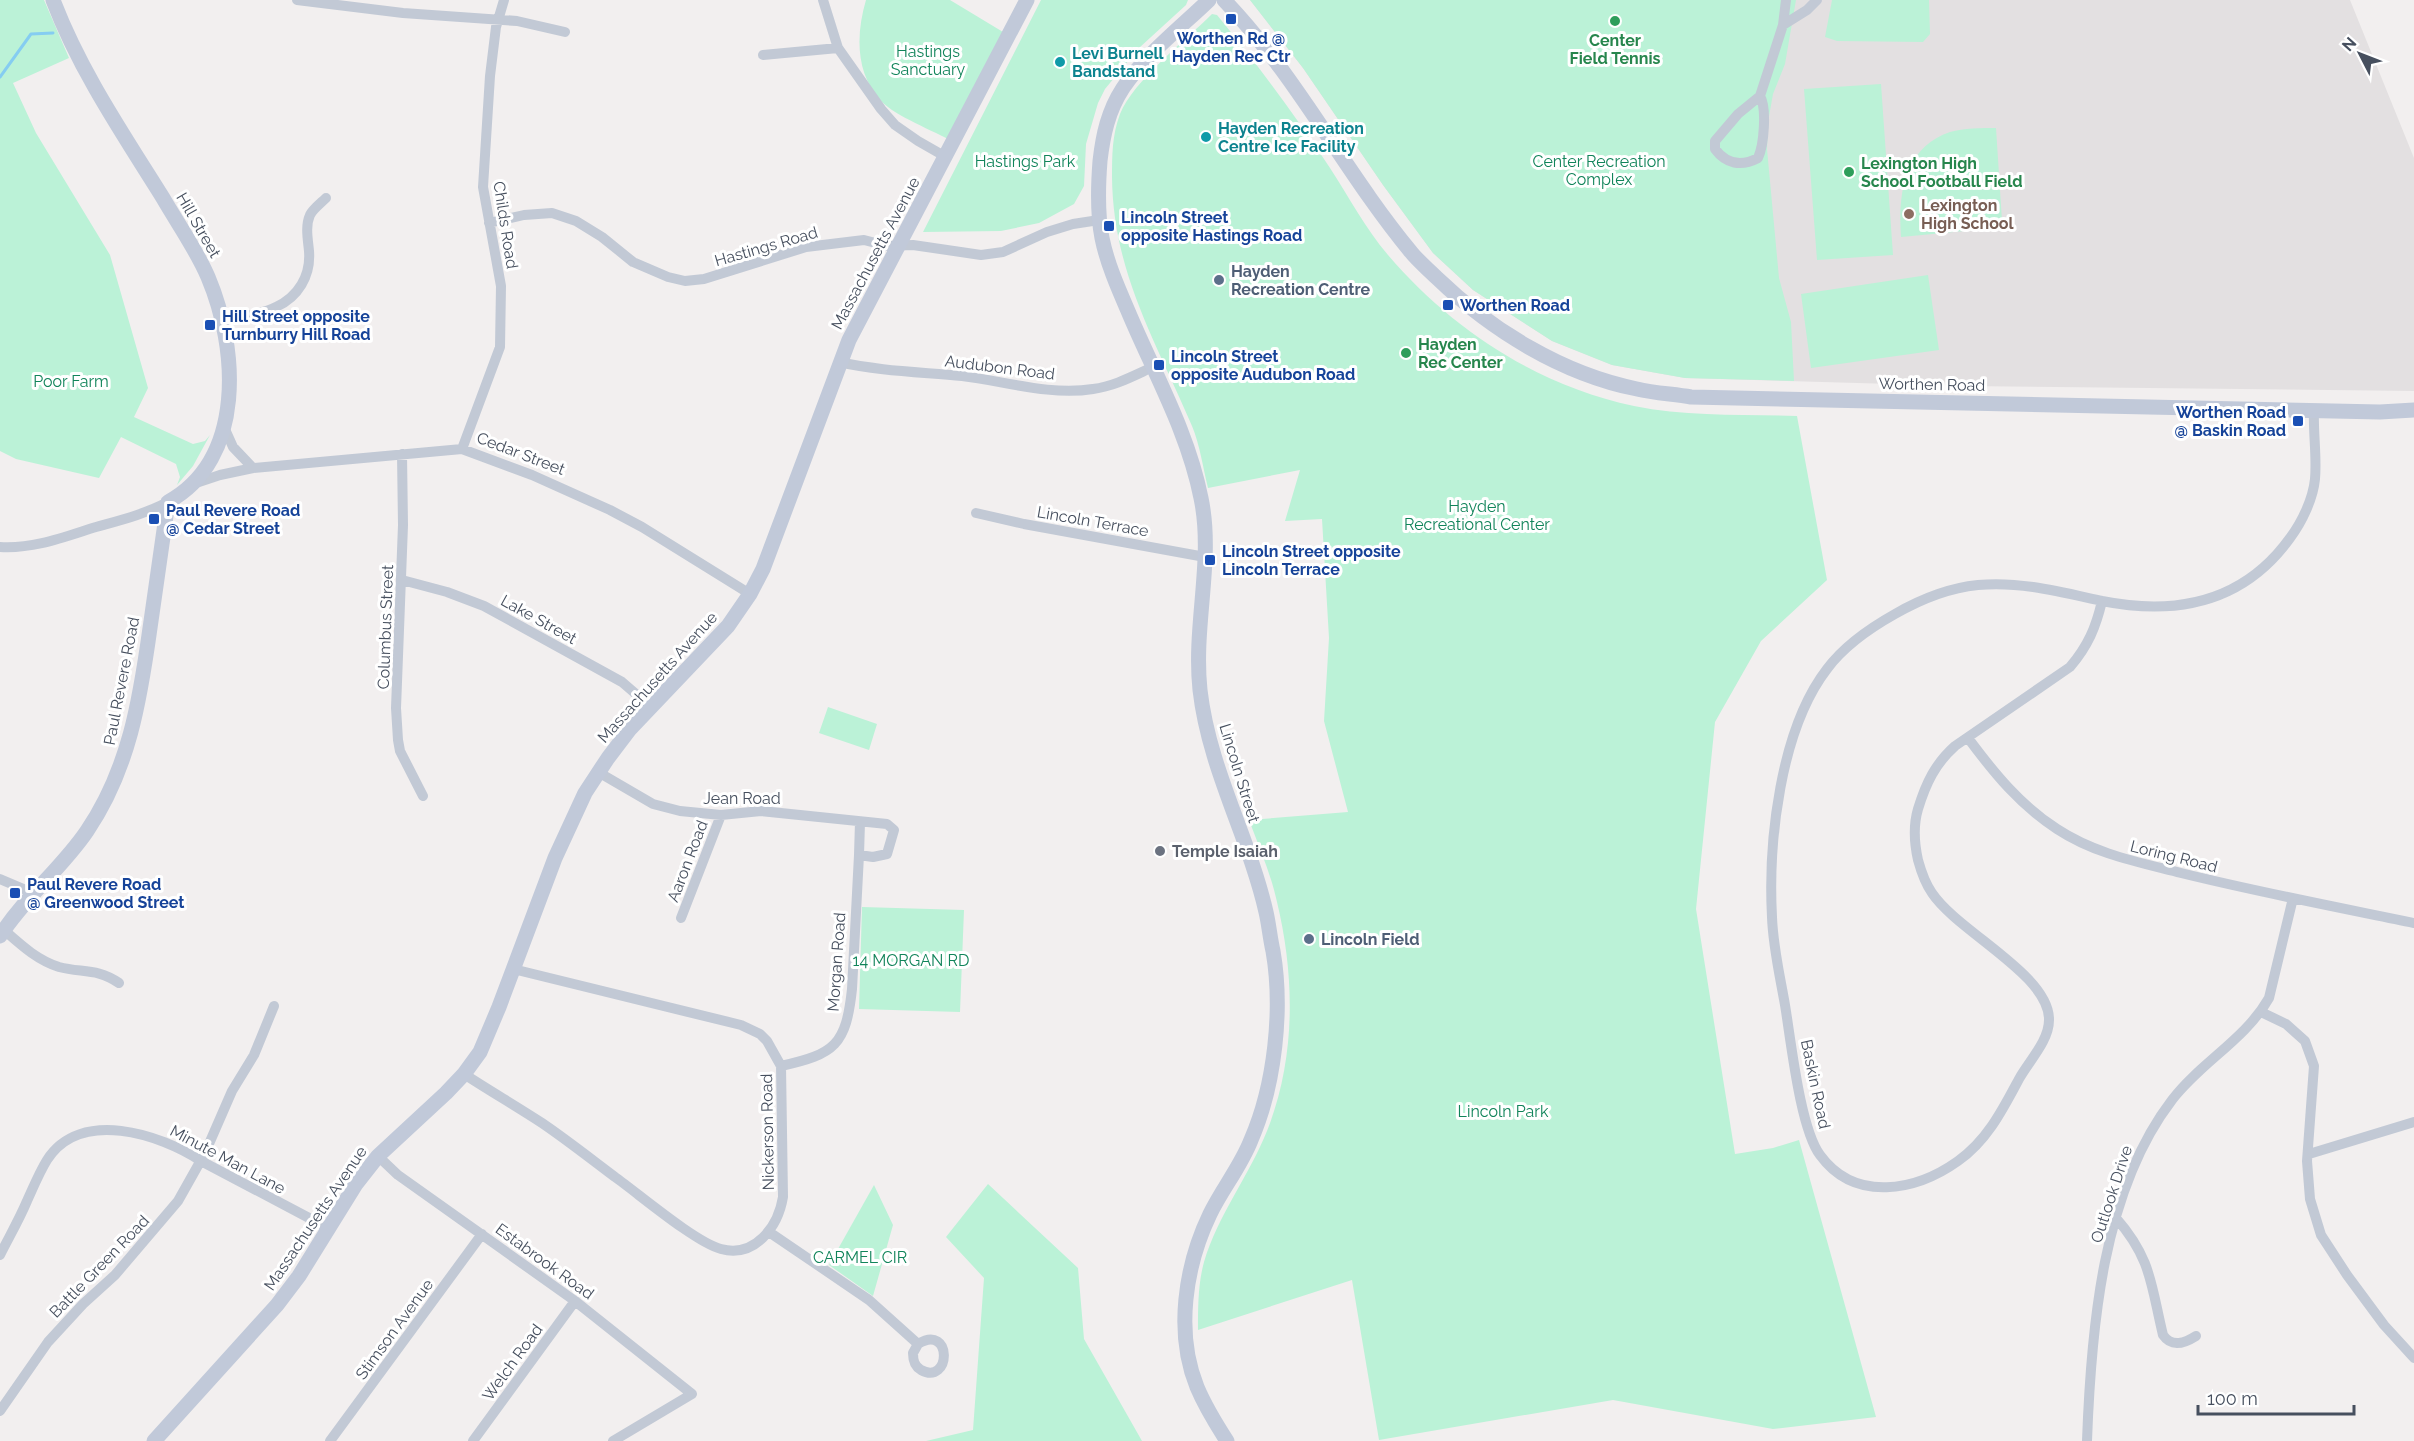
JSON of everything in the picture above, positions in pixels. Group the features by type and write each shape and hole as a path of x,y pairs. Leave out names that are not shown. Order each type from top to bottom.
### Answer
{"main road":[{"name":"Hill Street","path":"53,0 84,70 196,254 211,286 222,322 228,381 224,426 215,450 192,484"},
{"name":"Massachusetts Avenue","path":"154,1441 278,1305 299,1276 356,1184 378,1156 446,1093 480,1052 560,847 576,810 598,771 651,707 728,626 763,570 839,362 1028,0"},
{"name":"Lincoln Street","path":"1209,0 1135,74 1115,102 1106,121 1102,141 1099,220 1103,243 1117,285 1178,420 1197,479 1206,530 1198,648 1200,690 1207,732 1222,784 1266,911 1275,965 1276,1039 1267,1098 1251,1142 1208,1218 1192,1264 1185,1304 1186,1337 1196,1385 1227,1441"},
{"name":"Worthen Road","path":"1224,0 1249,25 1412,254 1457,297 1516,340 1583,373 1637,389 1691,397 2414,410"},
{"name":"Cedar Street","path":"168,502 192,484"},
{"name":"Paul Revere Road","path":"2,933 87,831 116,779 126,753 141,690 168,502"}],"street":[{"path":"297,0 403,14 517,21 565,32"},
{"name":"Childs Road","path":"462,449 500,347 501,286 483,186 488,96 498,21 504,0"},
{"path":"823,0 838,48 860,83 895,125 946,157"},
{"path":"1760,96 1763,101 1763,125 1761,152 1758,158 1743,164 1727,160 1715,148 1715,141 1738,114 1760,96 1783,25 1786,0"},
{"path":"1783,25 1807,10 1817,0"},
{"path":"763,55 838,48"},
{"path":"222,322 273,309 289,300 300,288 308,272 307,234 310,214 326,198"},
{"name":"Hastings Road","path":"489,223 524,215 552,213 576,221 602,237 633,262 661,274 686,281 704,279 806,247 864,240 887,246 913,245 981,255 1003,252 1047,232 1073,224 1099,220"},
{"name":"Audubon Road","path":"839,362 895,371 964,376 1017,385 1078,390 1114,385 1153,367"},
{"name":"Baskin Road","path":"2102,601 2096,629 2083,652 2070,667 1941,759 1929,777 1915,820 1914,845 1921,873 1932,893 1951,915 2030,978 2046,1003 2049,1023 2039,1047 1992,1127 1972,1150 1940,1173 1917,1183 1885,1188 1858,1186 1839,1173 1820,1155 1811,1136 1801,1095 1774,934 1772,880 1778,806 1789,744 1801,712 1827,668 1850,645 1880,622 1920,600 1978,585 2006,585 2045,589 2127,606 2150,607 2188,604 2218,596 2241,586 2266,567 2295,531 2311,499 2315,479 2314,410"},
{"path":"224,426 233,447 253,468"},
{"name":"Cedar Street","path":"192,484 253,468 462,449 532,475 610,510 642,527 750,594"},
{"name":"Columbus Street","path":"402,453 402,580 396,708 400,751 423,796"},
{"name":"Cedar Street","path":"0,547 24,547 52,541 133,517 168,502"},
{"name":"Lincoln Terrace","path":"976,513 1205,557"},
{"name":"Lake Street","path":"402,580 447,592 484,606 621,682 651,707"},
{"name":"Loring Road","path":"1968,738 2014,796 2058,830 2102,853 2218,882 2414,923"},
{"name":"Jean Road","path":"598,771 653,804 680,811 721,815 761,811 887,824 894,830 887,854 873,857 859,855"},
{"name":"Aaron Road","path":"681,918 721,815"},
{"path":"859,855 860,822"},
{"name":"Morgan Road","path":"781,1066 817,1057 835,1044 844,1029 850,1009 852,989 859,855"},
{"path":"0,879 33,893"},
{"name":"Outlook Drive","path":"2087,1441 2093,1344 2106,1255 2136,1159 2155,1123 2194,1073 2230,1044 2261,1012 2269,998 2293,898"},
{"path":"2,933 45,961 62,968 99,972 119,982"},
{"name":"Nickerson Road","path":"513,969 750,1029 767,1041 781,1066 783,1197 779,1216 769,1232"},
{"name":"Battle Green Road","path":"0,1412 48,1342 83,1304 115,1275 178,1201 201,1161 232,1091 254,1055 274,1006"},
{"path":"2261,1012 2286,1024 2305,1041 2311,1056 2314,1074 2307,1161 2310,1199 2321,1235 2384,1325 2414,1358"},
{"path":"464,1074 542,1123 686,1229 715,1246 728,1250 747,1247 769,1232 869,1300 918,1344"},
{"path":"2309,1154 2414,1122"},
{"name":"Minute Man Lane","path":"0,1255 48,1159 61,1144 93,1131 114,1130 136,1133 182,1149 328,1228"},
{"name":"Estabrook Road","path":"378,1156 398,1175 574,1301 692,1394 613,1441"},
{"path":"2116,1218 2140,1250 2148,1269 2163,1335 2171,1343 2177,1344 2189,1341 2196,1336"},
{"name":"Stimson Avenue","path":"330,1441 482,1234"},
{"name":"Welch Road","path":"473,1441 574,1301"}],"shaded area":[{"name":"Lexington High School","path":"1250,0 2350,0 2414,158 2414,391 1963,386 1685,378 1612,365 1552,341 1473,290 1433,253 1383,185 1303,68"}],"green space":[{"name":"Poor Farm","path":"0,0 44,0 69,58 13,83 36,133 110,255 148,388 134,417 193,444 205,441 210,435 193,466 177,485 180,477 176,464 121,437 99,478 16,459 0,451"},
{"name":"Hastings Sanctuary","path":"866,0 950,0 1008,35 954,142 887,107 872,90 862,66 859,40"},
{"name":"Hastings Park","path":"1041,0 1188,0 1186,5 1139,48 1105,89 1098,103 1086,144 1084,186 1074,204 1039,223 1001,231 923,232"},
{"name":"Center Recreation Complex","path":"1250,0 1796,0 1785,64 1773,94 1768,122 1767,149 1779,278 1791,322 1794,381 1685,378 1612,365 1552,341 1473,290 1433,253 1383,185 1303,68"},
{"path":"1832,0 1929,0 1930,34 1923,42 1837,41 1825,37"},
{"name":"Lincoln Park","path":"1212,14 1217,15 1289,109 1388,255 1413,282 1468,330 1530,369 1598,397 1654,410 1797,416 1827,580 1761,641 1715,722 1696,909 1735,1154 1773,1148 1799,1140 1876,1417 1773,1429 1613,1400 1379,1440 1352,1280 1198,1330 1199,1287 1204,1262 1217,1228 1267,1131 1283,1075 1288,1046 1289,988 1283,930 1272,881 1249,820 1348,812 1324,721 1329,638 1322,519 1285,521 1300,470 1208,488 1195,433 1151,335 1128,276 1114,212 1112,153 1120,114 1136,88 1161,61"},
{"name":"Lexington High School Football Field","path":"1881,84 1893,255 1817,260 1804,89"},
{"path":"1996,128 2002,221 1996,228 1901,237 1903,190 1913,161 1922,149 1934,139 1950,132"},
{"path":"1928,275 1939,350 1811,368 1801,294"},
{"path":"828,707 877,724 869,750 819,733"},
{"name":"14 MORGAN RD","path":"862,907 964,910 960,1012 859,1009"},
{"path":"988,1184 1078,1268 1084,1339 1142,1441 926,1441 973,1430 984,1278 946,1237"},
{"name":"CARMEL CIR","path":"874,1185 893,1225 873,1296 829,1265"}],"waterway":[{"path":"0,77 31,34 53,33"}],"place":[{"name":"Worthen Rd @ Hayden Rec Ctr","path":"1231,19"},
{"name":"Center Field Tennis","path":"1615,21"},
{"name":"Levi Burnell Bandstand","path":"1060,62"},
{"name":"Hayden Recreation Centre Ice Facility","path":"1206,137"},
{"name":"Lexington High School Football Field","path":"1849,172"},
{"name":"Lexington High School","path":"1909,214"},
{"name":"Lincoln Street opposite Hastings Road","path":"1109,226"},
{"name":"Hayden Recreation Centre","path":"1219,280"},
{"name":"Worthen Road","path":"1448,305"},
{"name":"Hill Street opposite Turnburry Hill Road","path":"210,325"},
{"name":"Hayden Rec Center","path":"1406,353"},
{"name":"Lincoln Street opposite Audubon Road","path":"1159,365"},
{"name":"Worthen Road @ Baskin Road","path":"2298,421"},
{"name":"Paul Revere Road @ Cedar Street","path":"154,519"},
{"name":"Lincoln Street opposite Lincoln Terrace","path":"1210,560"},
{"name":"Temple Isaiah","path":"1160,851"},
{"name":"Paul Revere Road @ Greenwood Street","path":"15,893"},
{"name":"Lincoln Field","path":"1309,939"}],"park label":[{"name":"Hayden Recreational Center","path":"1477,515"}]}
